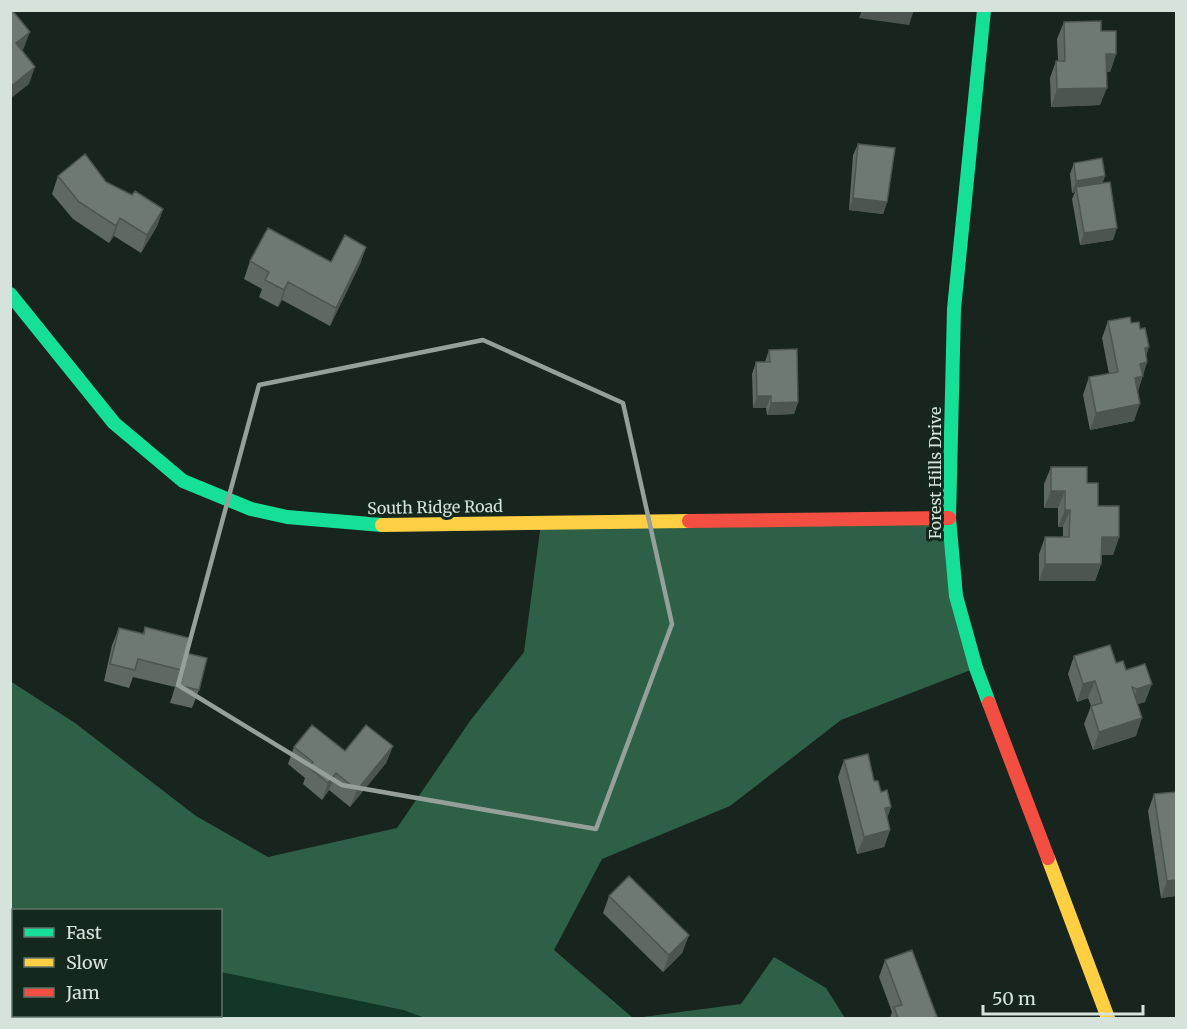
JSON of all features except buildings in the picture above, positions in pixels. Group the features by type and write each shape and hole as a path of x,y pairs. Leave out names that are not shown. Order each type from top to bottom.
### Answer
{"street":[{"name":"Forest Hills Drive","path":"984,10 954,309 949,518 956,596 976,668 1108,1018"},
{"name":"South Ridge Road","path":"10,294 114,423 183,481 251,509 287,517 361,525 949,518"}],"highlighted area":[{"path":"483,340 623,403 672,624 596,829 342,785 178,685 259,385"}],"green space":[{"path":"949,518 976,668 841,720 730,806 602,859 554,950 633,1018 425,1018 403,1010 222,972 222,909 12,909 11,930 10,681 75,723 196,816 268,857 397,828 470,721 524,652 541,523"},
{"path":"10,908 12,909 12,1017 222,1017 222,961 425,1018 11,1018"},
{"path":"774,957 826,988 845,1018 635,1018 741,1004"}],"traffic: fast":[{"path":"984,10 954,309 949,518 956,596 976,668 989,703"},
{"path":"10,294 114,423 183,481 251,509 287,517 382,525"}],"traffic: slow":[{"path":"382,525 689,521"},
{"path":"1048,858 1108,1018"}],"traffic: jam":[{"path":"689,521 949,518"},
{"path":"989,703 1048,858"}]}
